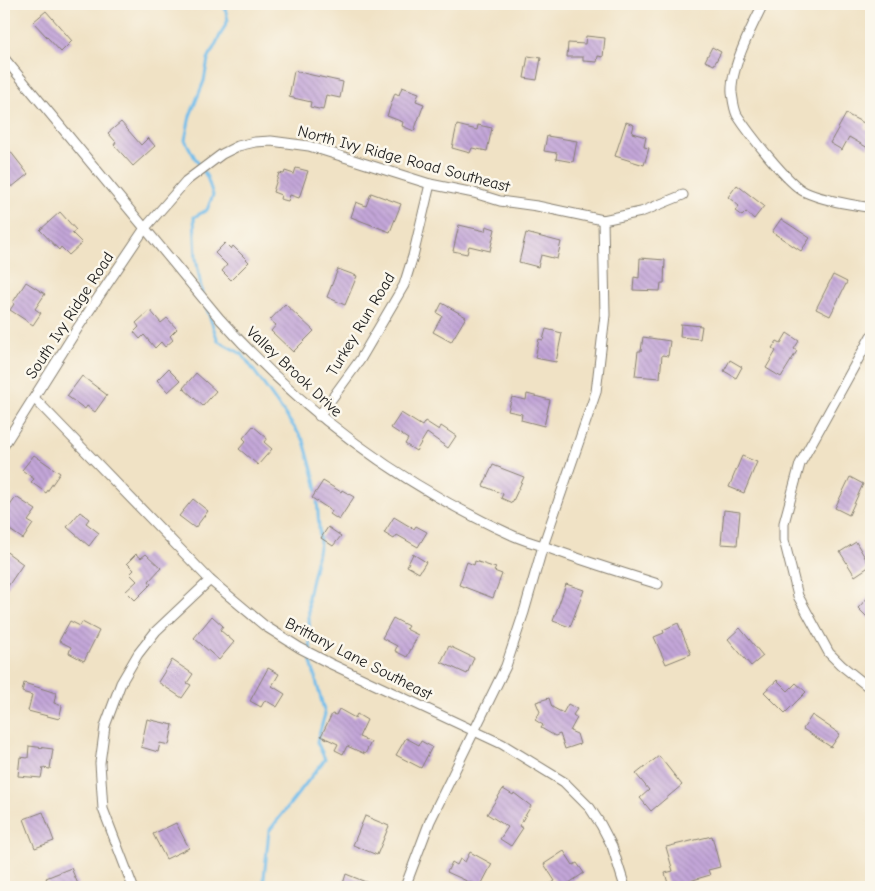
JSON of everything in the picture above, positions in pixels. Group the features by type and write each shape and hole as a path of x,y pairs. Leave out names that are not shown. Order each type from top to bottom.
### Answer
{"street":[{"path":"763,4 739,59 733,80 732,92 736,114 777,166 797,186 818,196 871,208"},
{"name":"Valley Brook Drive","path":"4,58 237,338 319,416 361,449 464,512 516,537 586,563 658,584"},
{"name":"North Ivy Ridge Road Southeast","path":"145,228 186,181 222,154 238,146 255,142 288,142 316,148 430,184 474,193 500,201 537,206 604,220 640,212 683,195"},
{"name":"Turkey Run Road","path":"319,416 360,360 404,285 430,184"},
{"path":"404,887 430,821 506,666 543,546 596,392 605,316 604,220"},
{"name":"South Ivy Ridge Road","path":"4,445 79,326 145,228"},
{"path":"871,336 800,464 784,523 784,540 798,596 814,627 829,653 871,689"},
{"name":"Brittany Lane Southeast","path":"34,398 210,580 265,626 300,648 502,744 564,782 590,808 612,846 625,887"},
{"path":"133,887 103,809 100,763 105,726 121,683 138,654 156,631 210,580"}],"building":[{"path":"46,11 72,41 61,52 33,22"},
{"path":"586,36 605,38 603,57 598,56 597,62 583,61 583,57 567,57 568,43 585,44"},
{"path":"712,47 721,52 714,65 705,61"},
{"path":"528,56 541,58 537,80 524,78"},
{"path":"294,71 343,82 340,98 326,95 323,110 310,107 311,102 289,97"},
{"path":"402,87 419,93 416,101 424,104 414,131 402,126 403,122 387,116 395,93 399,95"},
{"path":"846,114 866,124 864,128 871,132 871,142 868,148 849,137 842,150 830,143"},
{"path":"121,122 141,145 148,138 155,146 133,166 114,145 116,142 108,133"},
{"path":"626,122 634,125 632,133 646,137 644,147 649,148 644,165 615,156"},
{"path":"457,125 477,130 478,125 492,128 487,151 472,148 470,153 452,148"},
{"path":"547,136 577,141 573,162 556,159 557,153 544,151"},
{"path":"10,151 28,174 12,187 4,177 4,156"},
{"path":"296,168 308,171 299,198 290,195 288,201 280,199 281,195 273,192 279,173 284,174 285,171 294,174"},
{"path":"737,185 764,206 754,219 746,212 742,216 735,211 739,206 728,197"},
{"path":"371,193 401,204 390,232 351,217 356,202 366,206"},
{"path":"60,212 76,230 72,233 82,243 69,255 61,247 59,250 40,230"},
{"path":"781,219 810,238 801,251 772,232"},
{"path":"459,225 485,231 486,226 495,229 490,251 469,246 467,254 453,251"},
{"path":"526,233 561,242 557,259 541,255 538,267 519,262"},
{"path":"225,243 231,249 233,246 249,262 231,280 222,271 227,265 215,253"},
{"path":"640,258 665,260 664,283 661,283 660,291 633,290 634,277 639,278"},
{"path":"338,269 357,276 345,305 327,297"},
{"path":"833,275 847,282 830,316 816,309"},
{"path":"26,282 45,294 35,309 41,313 33,325 10,310"},
{"path":"442,303 466,317 451,342 433,332 442,316 437,313"},
{"path":"285,304 314,331 293,352 271,331 276,325 270,320"},
{"path":"150,310 161,323 167,318 177,329 170,336 173,340 165,347 161,342 155,348 144,335 140,339 134,332 139,327 136,323"},
{"path":"681,324 702,326 700,339 680,337"},
{"path":"546,329 562,333 556,362 535,358 539,339 543,340"},
{"path":"787,333 799,341 794,349 797,351 781,377 766,368 776,351 772,348 777,341 781,343"},
{"path":"643,337 670,341 668,356 662,355 660,378 635,376 638,351 641,351"},
{"path":"730,360 742,367 736,378 724,371"},
{"path":"168,369 180,381 168,392 157,380"},
{"path":"196,373 216,391 203,406 183,388"},
{"path":"82,376 107,395 95,412 87,406 85,409 67,396"},
{"path":"527,394 550,400 544,426 521,420 522,414 508,411 512,397 526,400"},
{"path":"401,413 422,426 425,421 439,430 441,426 456,436 448,448 427,433 416,451 405,444 408,439 391,428"},
{"path":"253,426 267,438 264,442 272,449 258,465 239,449 246,441 243,438"},
{"path":"34,455 60,473 46,493 31,482 34,479 22,470"},
{"path":"742,456 757,462 744,493 729,487"},
{"path":"493,465 524,477 512,503 501,498 503,494 483,486"},
{"path":"850,477 863,484 849,515 835,508"},
{"path":"323,481 341,492 342,490 354,497 339,520 330,514 332,511 312,498"},
{"path":"16,497 36,510 28,521 33,524 23,539 4,526 4,514"},
{"path":"193,499 208,511 195,528 179,516"},
{"path":"724,510 740,512 737,545 721,544"},
{"path":"80,512 89,519 86,523 99,533 89,546 67,527"},
{"path":"394,517 414,529 416,526 427,532 418,547 397,535 394,539 384,533"},
{"path":"328,527 341,536 333,546 321,538"},
{"path":"856,542 870,566 855,576 840,552"},
{"path":"4,550 23,564 4,592"},
{"path":"136,554 141,558 146,554 161,568 149,581 151,584 135,600 126,591 137,581 130,574 134,570 127,563"},
{"path":"413,554 426,562 419,573 407,566"},
{"path":"475,561 496,568 494,571 502,574 493,598 459,585 467,562 474,565"},
{"path":"566,584 584,590 570,627 553,621"},
{"path":"871,594 871,621 858,608"},
{"path":"212,616 223,626 220,630 234,642 219,660 194,638"},
{"path":"393,618 408,626 406,629 418,635 407,657 395,651 397,646 382,638"},
{"path":"70,621 80,626 82,622 99,631 84,661 69,653 71,647 59,641"},
{"path":"678,623 691,654 666,664 654,637 664,633 663,630"},
{"path":"740,628 763,656 751,666 728,639"},
{"path":"449,646 474,658 467,674 441,662"},
{"path":"172,660 193,674 187,683 191,685 182,698 158,682"},
{"path":"268,668 279,674 272,686 285,694 277,707 265,700 261,707 250,701"},
{"path":"777,680 788,691 796,683 806,692 785,713 764,692"},
{"path":"24,683 56,693 54,703 62,706 59,719 28,711 32,695 22,692"},
{"path":"549,698 552,707 563,713 568,704 577,709 573,715 577,718 570,731 577,734 580,744 565,749 560,734 555,736 541,728 543,725 535,720 540,712 536,702"},
{"path":"339,709 355,718 357,714 367,720 359,737 371,742 365,754 347,746 343,754 335,750 338,744 321,736 332,714 336,715"},
{"path":"812,715 840,734 831,747 803,729"},
{"path":"147,719 173,725 169,745 160,743 158,752 141,747"},
{"path":"406,738 419,745 421,741 432,747 421,768 396,755"},
{"path":"29,746 53,749 50,769 43,768 41,778 18,776 20,757 28,758"},
{"path":"659,756 682,785 651,811 640,798 649,790 636,774"},
{"path":"503,789 513,795 514,793 531,806 519,826 523,828 511,846 500,839 508,827 487,814"},
{"path":"43,812 54,841 35,848 24,819"},
{"path":"365,816 389,826 377,855 353,845"},
{"path":"176,823 189,848 166,859 153,834"},
{"path":"712,836 720,867 708,870 710,875 669,887 665,873 673,871 666,847"},
{"path":"564,851 573,865 577,863 584,873 563,887 545,887 555,881 544,864"},
{"path":"470,852 492,864 480,887 447,872 452,862 457,865 460,859 465,862"},
{"path":"71,868 78,884 72,887 50,887 46,878"},
{"path":"346,874 378,887 342,887"}],"waterway":[{"path":"202,293 196,258 194,217 207,210 213,195 207,177 185,140 190,116 204,81 208,59 228,20 224,4"},
{"path":"206,306 218,341 242,354 304,441 316,484 320,543 308,597 311,662 325,714 317,742 325,759 269,831 263,887"}]}
